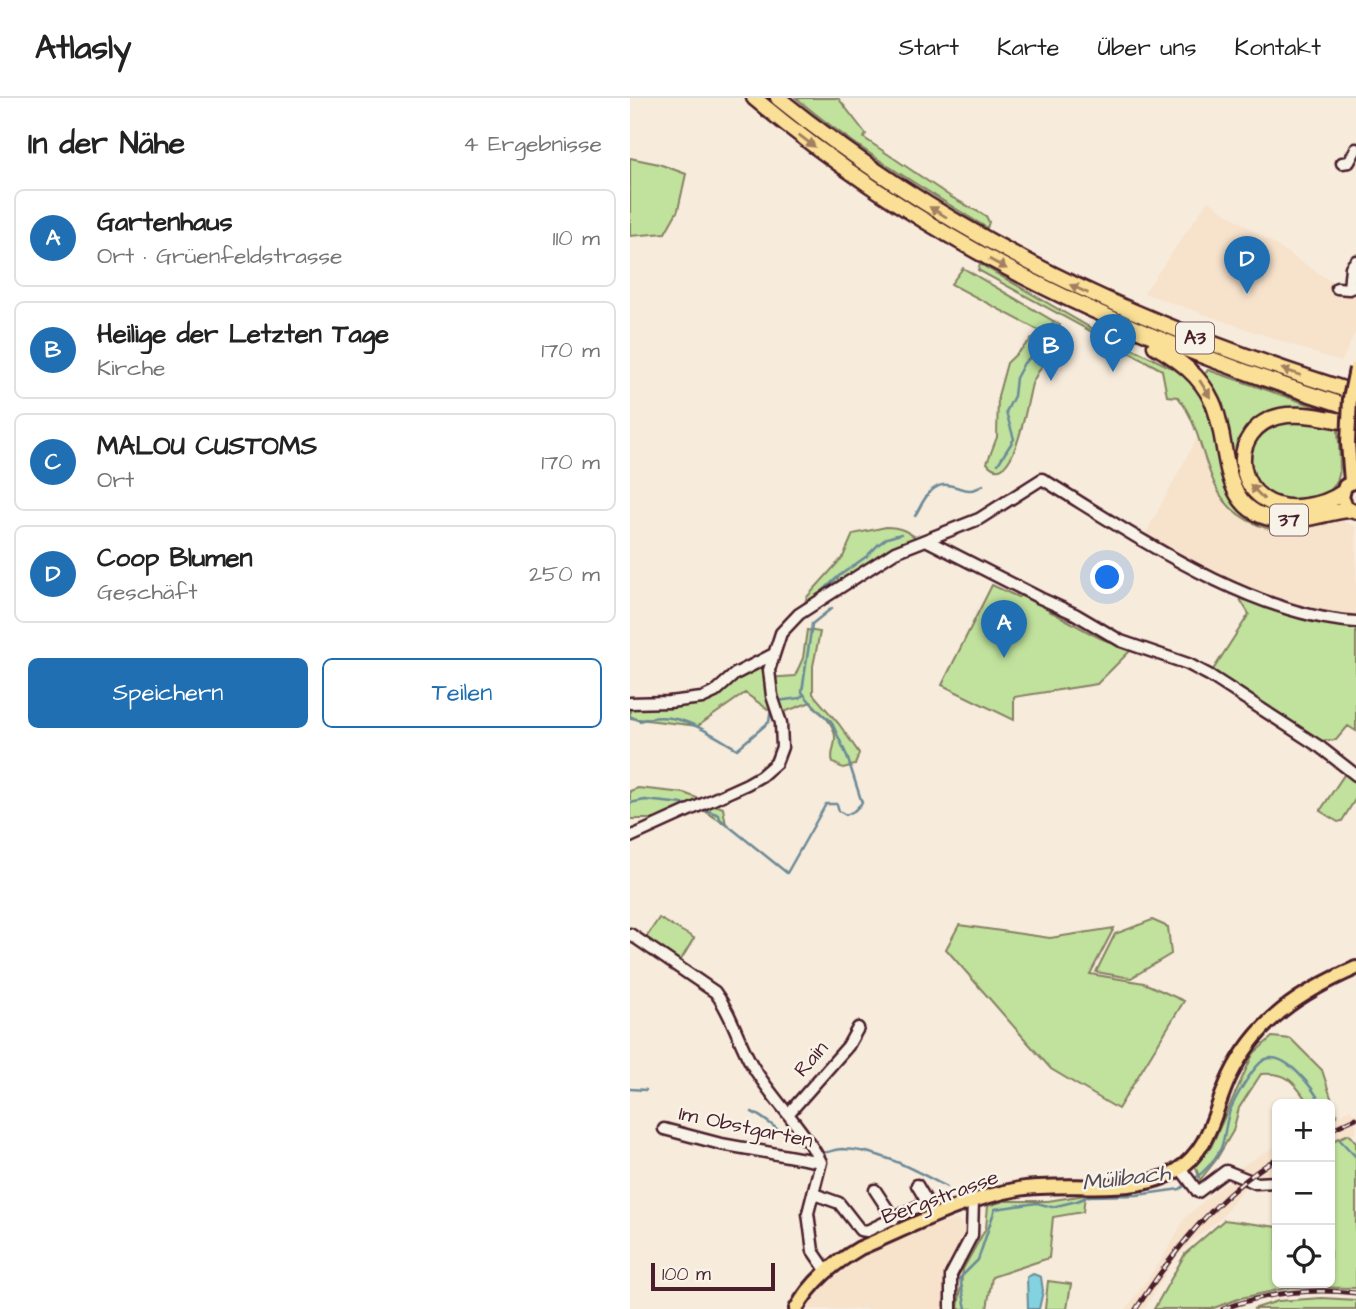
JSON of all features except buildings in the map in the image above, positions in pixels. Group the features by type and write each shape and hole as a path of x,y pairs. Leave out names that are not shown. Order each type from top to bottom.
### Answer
{"highway":[{"name":"A3","path":"754,98 856,177 921,220 1006,269 1090,310 1206,359 1356,409"},
{"name":"A3","path":"778,98 891,182 979,237 1040,270 1179,332 1271,366 1356,393"},
{"name":"37","path":"1090,310 1170,355 1198,378 1215,408 1230,480 1247,506 1263,516 1287,520 1353,511"},
{"path":"1350,485 1329,501 1302,507 1271,504 1256,494 1247,481 1243,465 1244,452 1250,437 1258,428 1282,416 1313,416 1356,424"}],"main road":[{"path":"1353,511 1342,501 1350,485 1352,438 1349,410 1356,369"},
{"path":"1352,438 1356,424"},
{"name":"Bergstrasse","path":"796,1309 804,1294 827,1270 860,1248 973,1200 1026,1188 1152,1181 1180,1168 1204,1143 1231,1074 1244,1051 1266,1024 1305,993 1356,968"}],"street":[{"path":"1342,163 1349,162 1356,149"},
{"path":"1337,288 1353,288 1351,267 1356,261"},
{"path":"630,837 747,784 776,763 783,736 769,683 769,670 781,633 799,614 895,552 979,519 1042,479 1149,544 1224,583 1296,611 1356,622"},
{"path":"926,540 1075,614 1121,640 1188,664 1209,675 1320,747 1356,775"},
{"path":"630,703 702,698 715,692 735,674 772,655"},
{"path":"630,934 715,992 754,1068 809,1140 821,1162 808,1213 813,1251 827,1270"},
{"name":"Rain","path":"789,1113 848,1046 858,1028"},
{"name":"Im Obstgarten","path":"664,1129 721,1144 821,1162"},
{"path":"1180,1168 1198,1192 1226,1171 1256,1183 1272,1182"},
{"path":"814,1194 839,1203 860,1230 864,1231 928,1202 917,1185"},
{"path":"875,1190 894,1219"},
{"path":"951,1309 951,1275 972,1235 973,1200"}],"shaded area":[{"path":"1208,201 1344,290 1356,291 1356,331 1341,362 1144,293"},
{"path":"1198,436 1213,485 1280,531 1333,521 1342,521 1356,527 1356,619 1310,610 1278,600 1216,573 1145,535"},
{"path":"1351,1109 1353,1114 1356,1113 1356,1131 1335,1140 1335,1117"},
{"path":"1272,1148 1272,1173 1261,1180 1236,1170"},
{"path":"1240,1179 1248,1182 1222,1217 1175,1259 1144,1309 1126,1309 1163,1258 1185,1218 1222,1185"},
{"path":"952,1220 959,1221 964,1226 964,1239 947,1273 946,1309 806,1309 824,1286 860,1258 912,1233"}],"green space":[{"path":"796,98 838,98 866,134 864,138 951,197 986,216 989,222 987,228 865,151"},
{"path":"630,158 659,164 686,174 678,210 665,233 630,236"},
{"path":"980,264 1091,328 1184,374 1202,392 1253,515 1333,518 1327,523 1279,531 1258,525 1239,515 1215,486 1189,414 1178,397 1167,396 1162,370 978,270"},
{"path":"963,268 1060,325 1050,352 1032,384 1012,455 1005,466 997,469 987,463 997,437 998,396 1007,363 1040,331 951,284"},
{"path":"1208,370 1337,414 1340,470 1335,485 1328,492 1307,500 1273,496 1263,490 1254,478 1241,489 1230,457 1225,411 1218,394 1204,375"},
{"path":"886,527 903,530 918,539 802,610 807,597 843,557 853,534"},
{"path":"992,585 1018,597 1023,594 1051,606 1049,611 1094,635 1133,648 1097,684 1014,697 1014,720 942,685"},
{"path":"1235,591 1328,622 1356,626 1356,731 1348,726 1336,740 1313,741 1211,673 1249,614"},
{"path":"807,630 820,632 813,666 813,694 859,753 855,765 843,768 833,763 835,734 827,719 811,702 776,715 745,693 698,726 630,718 630,704 696,701 770,658 767,678 795,676 803,658"},
{"path":"1346,772 1356,779 1356,798 1342,821 1338,822 1320,811"},
{"path":"638,788 684,793 723,808 726,825 700,808 662,819 630,819 630,791"},
{"path":"659,918 694,938 679,963 644,941"},
{"path":"1152,920 1168,927 1171,954 1131,978 1096,972 1115,934"},
{"path":"959,925 1050,938 1114,928 1090,974 1144,983 1184,1001 1118,1109 1051,1069 946,949"},
{"path":"1272,1037 1291,1039 1322,1070 1331,1099 1305,1099 1285,1077 1261,1074 1239,1108 1233,1131 1200,1180 1195,1165 1211,1147 1253,1054"},
{"path":"1349,1134 1356,1142 1356,1288 1335,1288 1335,1140"},
{"path":"1085,1195 1083,1212 1053,1217 1049,1258 992,1277 987,1309 958,1309 963,1269 986,1228 988,1206 1004,1201 1048,1201"},
{"path":"1224,1220 1272,1226 1272,1288 1286,1288 1241,1298 1211,1309 1154,1309 1185,1254"},
{"path":"1048,1281 1071,1284 1067,1309 1045,1309"},
{"path":"1322,1298 1356,1300 1356,1309 1253,1309 1278,1301"}],"water":[{"path":"1033,1274 1041,1277 1043,1291 1039,1309 1028,1309 1027,1277"}],"waterway":[{"path":"998,464 1014,439 1006,412 1014,396 1016,378 1053,323"},
{"path":"915,516 928,494 937,487 950,485 969,490 983,485"},
{"path":"815,598 887,538 901,534"},
{"path":"703,809 719,815 720,819 787,873 826,804 837,804 839,811 846,815 862,803 847,756 831,721 816,709 802,692 812,624 832,608"},
{"path":"777,701 800,698 803,695"},
{"path":"630,716 640,721 666,718 691,724 737,749 769,722 771,708"},
{"path":"630,803 645,800 693,805"},
{"name":"Mülibach","path":"1193,1180 1219,1153 1234,1101 1252,1073 1266,1059 1274,1058 1290,1066 1306,1081 1318,1099"},
{"path":"630,1089 646,1090"},
{"path":"752,1112 808,1147"},
{"name":"Mülibach","path":"1340,1140 1356,1157"},
{"path":"820,1153 842,1149 870,1153 897,1162 947,1187"},
{"name":"Mülibach","path":"966,1309 960,1278 978,1260 995,1209 1037,1203 1052,1207 1089,1196 1137,1195 1180,1189 1187,1184"}],"railway":[{"path":"1335,1128 1356,1118"},
{"path":"1136,1309 1198,1225 1235,1189 1272,1161"},
{"path":"1223,1309 1288,1293 1356,1293"}],"place":[{"name":"Coop Blumen","path":"1247,294"},
{"name":"MALOU CUSTOMS","path":"1113,372"},
{"name":"Heilige der Letzten Tage","path":"1051,381"},
{"name":"Gartenhaus","path":"1004,658"}]}
